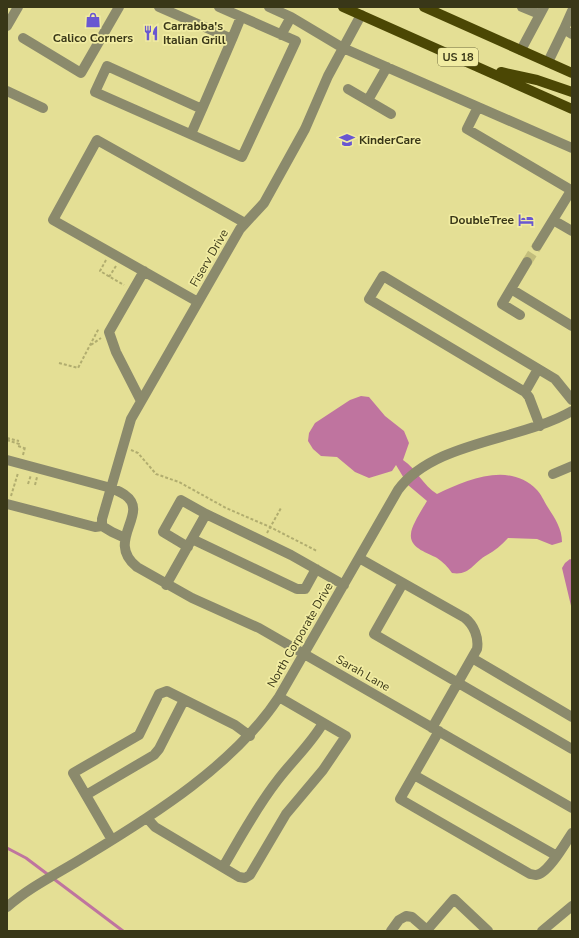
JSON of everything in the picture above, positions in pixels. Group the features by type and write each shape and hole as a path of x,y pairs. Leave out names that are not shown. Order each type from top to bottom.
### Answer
{"main road":[{"name":"US 18","path":"342,7 484,68 572,109"},
{"path":"361,15 368,7"},
{"name":"US 18","path":"424,7 572,73"},
{"path":"484,68 537,80 572,92"}],"street":[{"path":"7,26 18,7"},
{"path":"24,38 81,73 119,7"},
{"path":"159,7 232,40"},
{"path":"202,109 107,66 95,92 242,157 296,41 219,7"},
{"path":"269,7 291,17 343,48 572,148"},
{"path":"521,50 541,11 522,7"},
{"path":"548,62 568,32 572,11"},
{"name":"Fiserv Drive","path":"102,526 102,520 124,439 131,419 245,223 264,203 305,129 328,76 361,15"},
{"path":"281,34 291,17"},
{"path":"191,134 241,18"},
{"path":"368,100 387,67"},
{"path":"348,89 391,114"},
{"path":"7,91 43,108"},
{"path":"478,107 467,128 571,194 537,246"},
{"path":"198,302 53,220 98,140 245,223"},
{"path":"553,220 572,231"},
{"path":"520,315 502,304 527,262"},
{"path":"141,401 116,352 109,332 144,271"},
{"path":"540,426 530,397 524,392 369,299 383,276 555,379 572,400"},
{"path":"511,289 572,326"},
{"path":"524,392 538,369"},
{"name":"North Corporate Drive","path":"7,907 27,890 71,865 147,818 197,781 250,736 265,719 279,697 403,484 419,470 443,456 540,426 572,411"},
{"path":"7,460 111,488 126,495 132,501 134,509 126,538 102,526 95,528 8,504"},
{"path":"553,474 572,466"},
{"path":"316,569 305,589 297,589 163,532 181,500 206,514 291,555 316,569 344,585"},
{"path":"166,585 206,514"},
{"name":"Sarah Lane","path":"126,538 124,550 126,556 138,567 166,585 259,628 572,808"},
{"path":"360,558 470,622 478,644 435,729 414,775 400,799 530,874 536,875 542,873 557,856 572,833"},
{"path":"403,583 374,634 572,749"},
{"path":"472,658 572,717"},
{"path":"112,840 73,773 139,735 158,694 167,691 235,725 250,736"},
{"path":"147,818 154,828 238,877 245,878 250,875 286,814 337,751 346,736 279,697"},
{"path":"86,795 154,755 159,749 184,700"},
{"path":"223,867 260,805 277,780 316,735 323,723"},
{"path":"414,775 557,856"},
{"path":"391,931 399,920 406,916 412,917 427,930 454,899 488,931"},
{"path":"542,931 571,909"}],"path":[{"path":"120,291 135,266"},
{"path":"102,267 100,272 124,285"},
{"path":"109,277 112,272"},
{"path":"59,363 78,368 102,323"},
{"path":"91,345 99,339"},
{"path":"7,439 19,441"},
{"path":"7,439 19,444 18,446 25,447 8,504"},
{"path":"124,439 130,449 138,453 156,474 179,482 226,508 317,551"},
{"path":"270,528 281,508"}],"shaded area":[{"path":"361,396 369,397 385,416 404,431 409,443 403,460 432,491 437,494 461,483 488,476 514,476 526,481 540,493 557,523 561,532 562,542 552,545 537,539 508,538 498,548 468,570 452,573 437,558 420,549 413,543 411,534 413,526 427,501 408,485 396,465 392,471 369,478 355,472 337,457 321,456 313,449 308,441 309,433 315,423 350,400"},
{"path":"570,559 572,560 572,610 562,568"}],"waterway":[{"path":"7,848 26,858 123,931"}],"tunnel":[{"path":"527,262 537,246"}],"place":[{"name":"Calico Corners","path":"93,20"},
{"name":"Carrabba's Italian Grill","path":"151,33"},
{"name":"KinderCare","path":"347,140"},
{"name":"DoubleTree","path":"526,220"}]}
